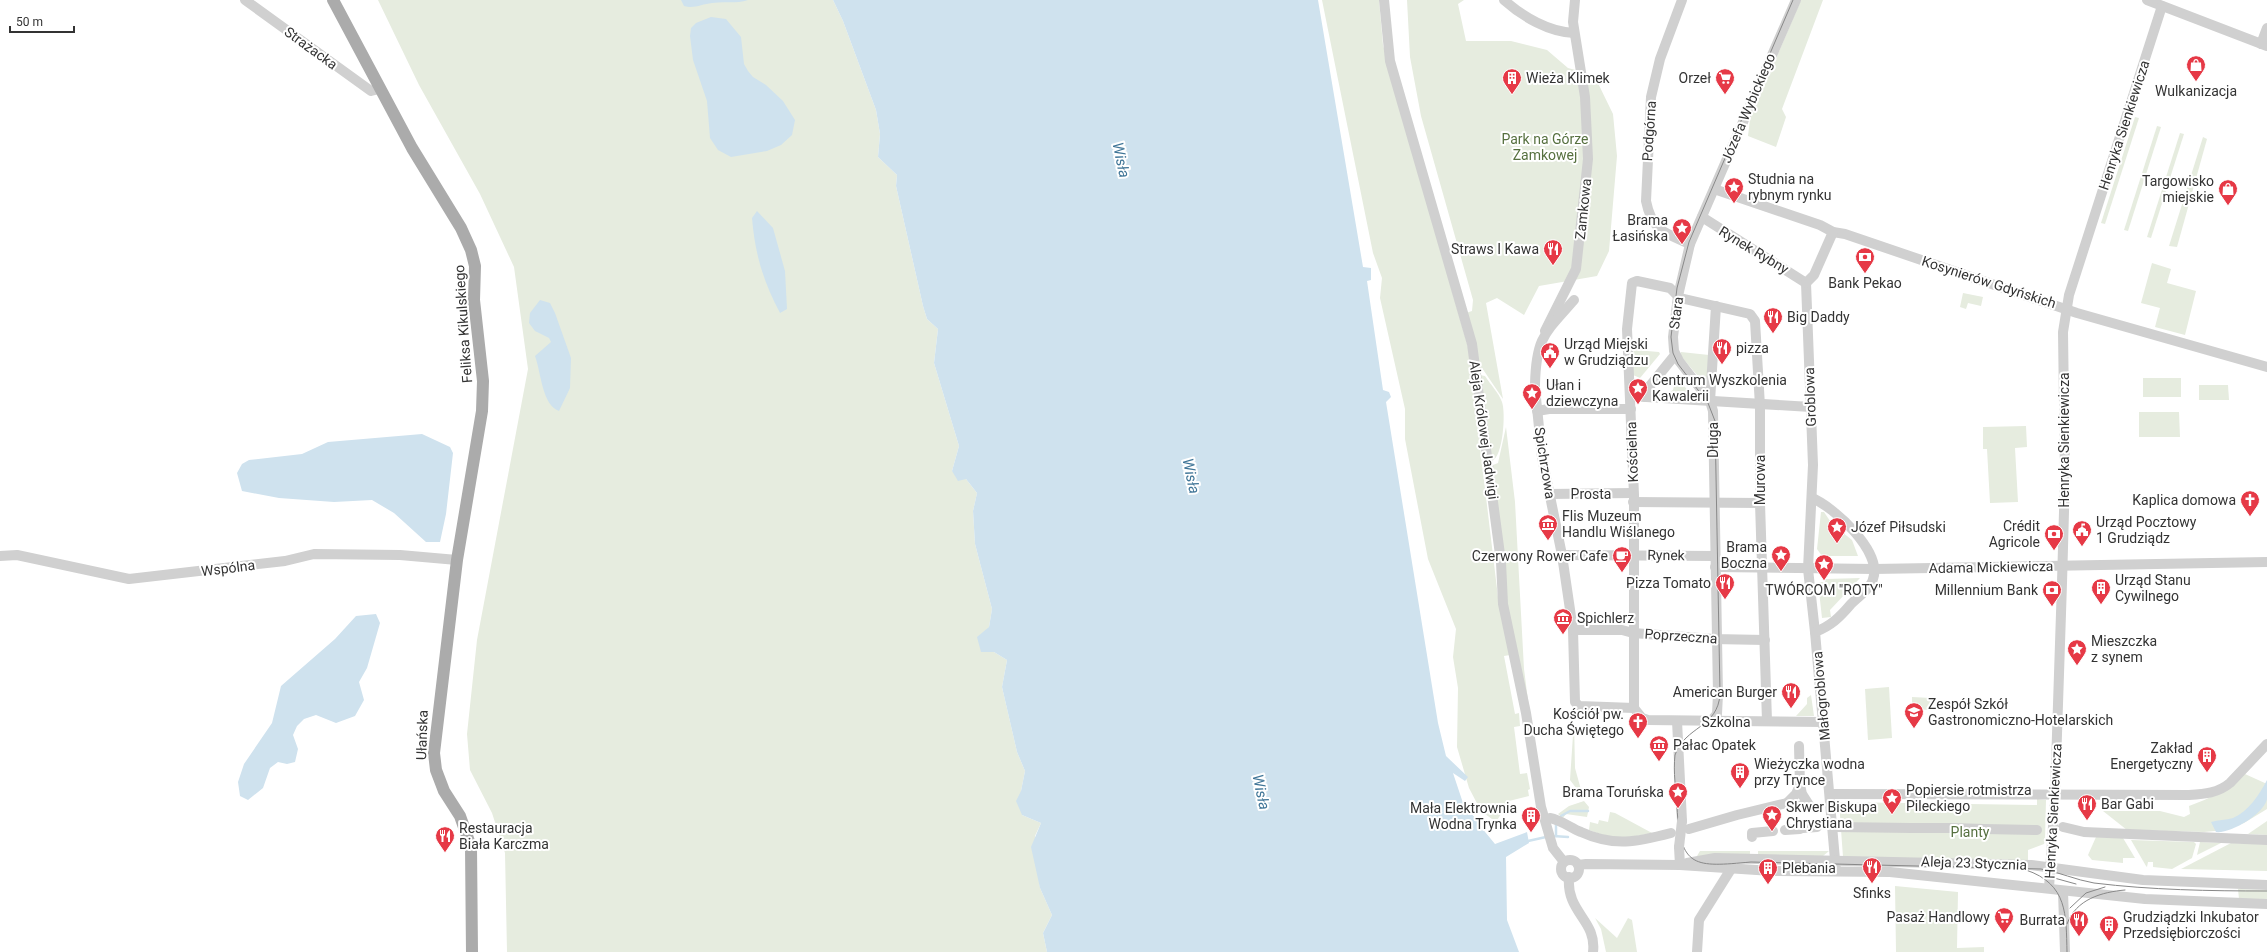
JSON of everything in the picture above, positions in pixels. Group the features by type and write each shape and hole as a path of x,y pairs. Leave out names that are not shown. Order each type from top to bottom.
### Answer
{"main road":[{"name":"Feliksa Kikulskiego","path":"333,0 379,89 412,148 461,228 471,250 475,266 474,300 483,381 482,404 457,560"},
{"name":"Ułańska","path":"457,560 434,753 436,770 444,791 460,816 471,847 472,952"}],"street":[{"name":"Strażacka","path":"245,0 371,91 379,89"},
{"name":"Aleja Królowej Jadwigi","path":"1384,0 1390,61 1472,344 1501,562 1503,604 1526,714 1536,788 1548,822 1550,839 1553,848 1564,862"},
{"path":"1504,0 1520,12 1552,30 1574,33"},
{"name":"Zamkowa","path":"1545,331 1555,309 1574,277 1579,249 1589,141 1584,89 1574,33 1575,0"},
{"name":"Podgórna","path":"1682,0 1660,59 1651,97 1646,202 1649,213 1655,225 1666,234 1690,244"},
{"name":"Józefa Wybickiego","path":"1702,217 1796,0"},
{"path":"2147,0 2264,45 2267,28"},
{"name":"Henryka Sienkiewicza","path":"2049,888 2055,795 2063,565 2065,476 2063,332 2066,308 2162,6"},
{"name":"Kosynierów Gdyńskich","path":"1714,189 1820,225 1833,232 1845,234 2066,308 2267,366"},
{"name":"Stara","path":"1675,355 1673,337 1678,296 1690,244 1702,217"},
{"name":"Rynek Rybny","path":"1702,217 1806,283"},
{"path":"1806,283 1814,275 1833,232"},
{"name":"Murowa","path":"1632,283 1638,282 1670,288 1678,296 1750,314 1755,321 1760,406 1760,503 1767,721"},
{"name":"Kościelna","path":"1632,283 1628,328 1633,498"},
{"name":"Groblowa","path":"1806,283 1812,498 1808,569"},
{"name":"Spichrzowa","path":"1574,300 1545,331 1538,352 1535,387 1542,457 1562,555 1573,630 1574,696 1577,704 1634,708"},
{"name":"Długa","path":"1714,503 1713,411 1710,401 1716,306"},
{"path":"1645,397 1645,392 1675,355 1710,401"},
{"path":"1630,396 1760,406 1810,407"},
{"path":"1537,411 1549,409 1631,409"},
{"name":"Prosta","path":"1549,494 1633,498"},
{"path":"1633,498 1714,503 1760,503"},
{"name":"Rynek","path":"1633,498 1634,554 1715,562"},
{"path":"1812,498 1823,503 1855,533 1872,559 1874,569 1873,580 1832,624 1815,632"},
{"path":"1710,722 1717,714 1718,708 1714,503"},
{"name":"Wspólna","path":"0,556 17,554 129,578 230,568 314,554 393,555 457,560"},
{"path":"1562,555 1634,554 1634,708"},
{"name":"Adama Mickiewicza","path":"1715,562 1763,568 1874,569 2267,562"},
{"name":"Małogroblowa","path":"1808,569 1836,871"},
{"name":"Poprzeczna","path":"1573,630 1622,630 1633,633 1717,640 1765,640"},
{"name":"Szkolna","path":"1634,708 1642,718 1648,720 1677,722 1822,722"},
{"path":"1677,722 1685,825 1679,847 1680,865"},
{"path":"1830,794 2190,795 2208,793 2223,788 2230,783 2267,744"},
{"path":"1685,825 1787,803 1797,806 1810,806 1802,794 1800,785 1799,746"},
{"path":"1787,803 1796,794 1800,785"},
{"path":"1548,822 1613,842 1638,841 1671,833"},
{"path":"1752,837 1752,834 1773,831 1825,827 2037,830"},
{"path":"2063,827 2084,832 2267,840"},
{"name":"Aleja 23 Stycznia","path":"1680,865 1715,858 2051,866 2143,880 2267,885"},
{"path":"1572,860 1578,865 1578,873 1569,877 1564,875 1561,870 1564,862 1572,860"},
{"name":"Aleja 23 Stycznia","path":"1578,865 1680,865 1731,869 1928,875 2145,899 2267,904"},
{"path":"1697,952 1699,920 1731,869"},
{"path":"1569,877 1570,897 1591,932 1593,952"},
{"path":"2063,891 2065,952"}],"green space":[{"path":"378,0 833,0 843,21 876,110 880,134 878,157 897,175 896,186 923,306 927,319 938,329 934,363 959,446 952,471 966,479 977,493 973,511 975,544 992,609 989,627 981,652 994,652 1007,660 1002,687 1017,752 1025,771 1021,791 1022,815 1041,823 1035,836 1040,888 1052,915 1043,933 1047,952 507,952 505,853 492,813 470,770 467,734 477,640 528,369 514,267 480,194 419,85"},
{"path":"1322,0 1379,0 1383,45 1394,88 1468,347 1498,597 1510,655 1504,656 1515,714 1519,713 1520,726 1514,727 1520,774 1527,773 1530,789 1528,790 1529,796 1509,801 1496,822 1481,811 1469,788 1457,747 1458,688 1453,657 1456,629 1428,559 1405,439 1405,409 1380,298 1382,278 1373,253"},
{"name":"Park na Górze Zamkowej","path":"1407,0 1464,0 1458,4 1466,41 1511,41 1547,50 1568,68 1594,75 1613,114 1617,156 1609,251 1597,276 1539,286 1524,315 1497,298 1486,303 1503,399 1482,368 1482,372 1480,372 1466,313 1472,311 1473,300 1421,116 1410,57"},
{"path":"1801,0 1823,0 1782,109 1786,117 1776,147 1748,136 1750,119"},
{"path":"2135,117 2139,118 2105,224 2101,223"},
{"path":"2157,126 2161,127 2128,231 2124,230"},
{"path":"2180,133 2184,134 2151,238 2147,237"},
{"path":"2203,137 2207,139 2177,247 2169,246"},
{"path":"2152,263 2171,269 2167,283 2196,291 2185,335 2155,327 2160,308 2141,303"},
{"path":"1963,293 1983,297 1981,306 1968,303 1966,309 1960,307"},
{"path":"1635,350 1659,352 1660,354 1640,378 1633,375 1633,352"},
{"path":"1681,352 1709,355 1707,383 1703,382 1680,355"},
{"path":"1480,375 1485,376 1497,392 1502,402 1504,415 1503,434 1499,452 1496,458 1492,461"},
{"path":"2143,378 2181,378 2181,397 2143,397"},
{"path":"1679,380 1691,394 1668,393 1673,390 1675,382"},
{"path":"2199,385 2228,385 2229,400 2199,400"},
{"path":"2139,412 2179,412 2180,437 2139,437"},
{"path":"2026,426 2027,447 2015,448 2018,502 1990,503 1987,449 1983,449 1983,427"},
{"path":"1506,427 1515,502 1524,669 1529,708 1507,612 1493,465 1498,463"},
{"path":"1821,512 1824,512 1832,524 1852,540 1858,556 1822,556 1817,549"},
{"path":"1860,578 1830,610 1831,617 1822,618 1818,582 1825,582 1826,579"},
{"path":"1889,687 1892,738 1868,740 1865,689"},
{"path":"1811,695 1814,716 1796,716 1807,704 1807,698"},
{"path":"1912,697 1931,698 1931,710 1912,709"},
{"path":"1574,720 1575,768 1583,797 1570,780"},
{"path":"2245,774 2267,784 2267,809 2244,823 2225,830 2204,832 2127,830 2103,811 2160,811 2184,817 2190,814 2189,806 2219,793 2239,780"},
{"name":"Planty","path":"2037,799 2046,800 2045,840 2044,844 2028,850 2028,862 1843,857 1839,802 2037,805"},
{"path":"1584,801 1589,807 1587,817 1566,814 1563,818 1558,814 1569,806"},
{"path":"1610,812 1615,813 1652,833 1617,840 1589,830 1590,822 1598,824 1599,820 1608,822"},
{"path":"2267,821 2267,835 2248,834"},
{"path":"2096,837 2123,838 2135,858 2123,858 2123,863 2092,860 2088,855"},
{"path":"2131,840 2194,842 2196,844 2192,858 2172,869 2153,867 2153,862 2148,862 2147,867"},
{"path":"2200,842 2221,843 2197,855"},
{"path":"2231,843 2267,844 2267,871 2181,869"},
{"path":"1700,851 1750,851 1750,857 1697,856"},
{"path":"1758,851 1829,851 1823,856 1758,857"},
{"path":"1895,886 1958,892 1957,948 1984,947 1984,952 1896,952"},
{"path":"2238,889 2267,890 2267,900 2239,899"},
{"path":"1595,918 1617,938 1628,918 1632,920 1637,952 1606,952 1601,929"}],"water":[{"path":"681,0 748,0 739,2 712,3 691,7 684,6"},
{"name":"Wisła","path":"833,0 1318,0 1363,267 1371,268 1371,280 1367,281 1383,390 1389,392 1391,397 1386,402 1438,723 1446,756 1468,777 1465,781 1453,773 1464,806 1480,823 1481,827 1495,844 1527,832 1529,843 1506,857 1507,920 1519,952 1047,952 1043,933 1052,915 1040,888 1031,847 1041,823 1022,815 1016,801 1021,791 1025,771 1017,752 1002,687 1007,660 994,652 981,652 977,637 989,627 992,609 975,544 973,511 977,493 966,479 958,481 952,471 959,446 934,363 938,329 927,319 923,306 896,186 897,175 878,157 880,134 876,110 843,21"},
{"path":"711,17 726,19 741,37 744,64 748,71 753,77 766,85 783,101 795,120 792,135 781,145 767,151 731,157 718,150 710,138 707,101 693,60 690,36 691,28 696,23"},
{"path":"757,211 773,228 785,271 787,309 780,313 764,278 755,244 752,218"},
{"path":"540,300 550,303 571,358 570,388 559,411 553,408 549,402 543,387 535,356 551,342 549,338 535,331 529,323 530,313"},
{"path":"422,434 450,447 453,453 446,514 440,542 426,542 394,513 372,500 334,502 279,498 242,491 237,473 242,464 249,460 302,454 328,442"},
{"path":"376,614 380,623 367,668 359,682 364,700 355,716 336,723 316,715 304,719 297,726 293,735 298,749 295,762 287,764 278,762 270,768 263,788 248,800 240,796 238,782 244,764 272,723 281,686 335,639 356,616"},
{"path":"2267,780 2267,799 2265,805 2260,811 2246,822 2229,830 2216,832 2211,822 2233,818 2239,815 2249,807 2257,797"}],"waterway":[{"path":"1561,816 1570,811 1588,811"},
{"path":"1556,824 1556,836"},
{"path":"1553,836 1568,837"},
{"path":"1528,841 1546,837"}],"tram line":[{"path":"1793,0 1689,242 1677,288 1671,337 1673,353 1678,364 1708,403 1715,421 1720,694 1718,705 1714,714 1708,721 1686,738 1680,745 1675,755 1674,774 1679,827 1682,842 1687,853 1694,860 1716,864 1751,862 2041,869 2094,883 2180,890 2267,891"},
{"path":"2026,870 2040,876 2057,892 2065,913 2067,952"},
{"path":"2047,876 2076,884"},
{"path":"2070,908 2086,893 2105,887"},
{"path":"2067,924 2071,915 2077,908 2091,898 2125,890"}],"place":[{"name":"Wulkanizacja","path":"2196,82"},
{"name":"Wieża Klimek","path":"1512,95"},
{"name":"Orzeł","path":"1725,95"},
{"name":"Studnia na rybnym rynku","path":"1734,204"},
{"name":"Targowisko miejskie","path":"2228,206"},
{"name":"Brama Łasińska","path":"1682,245"},
{"name":"Straws I Kawa","path":"1553,266"},
{"name":"Bank Pekao","path":"1865,274"},
{"name":"Big Daddy","path":"1773,334"},
{"name":"pizza","path":"1722,365"},
{"name":"Urząd Miejski w Grudziądzu","path":"1550,369"},
{"name":"Centrum Wyszkolenia Kawalerii","path":"1638,405"},
{"name":"Ułan i dziewczyna","path":"1532,410"},
{"name":"Kaplica domowa","path":"2250,517"},
{"name":"Flis Muzeum Handlu Wiślanego","path":"1548,541"},
{"name":"Józef Piłsudski","path":"1837,544"},
{"name":"Urząd Pocztowy 1 Grudziądz","path":"2082,547"},
{"name":"Crédit Agricole","path":"2054,551"},
{"name":"Brama Boczna","path":"1781,572"},
{"name":"Czerwony Rower Cafe","path":"1622,573"},
{"name":"TWÓRCOM \"ROTY\"","path":"1824,581"},
{"name":"Pizza Tomato","path":"1725,600"},
{"name":"Urząd Stanu Cywilnego","path":"2101,605"},
{"name":"Millennium Bank","path":"2052,607"},
{"name":"Spichlerz","path":"1563,635"},
{"name":"Mieszczka z synem","path":"2077,666"},
{"name":"American Burger","path":"1791,709"},
{"name":"Zespół Szkół Gastronomiczno-Hotelarskich","path":"1914,729"},
{"name":"Kościół pw. Ducha Świętego","path":"1638,739"},
{"name":"Pałac Opatek","path":"1659,762"},
{"name":"Zakład Energetyczny","path":"2207,773"},
{"name":"Wieżyczka wodna przy Trynce","path":"1740,789"},
{"name":"Brama Toruńska","path":"1678,809"},
{"name":"Popiersie rotmistrza Pileckiego","path":"1892,815"},
{"name":"Bar Gabi","path":"2087,821"},
{"name":"Skwer Biskupa Chrystiana","path":"1772,832"},
{"name":"Mała Elektrownia Wodna Trynka","path":"1531,833"},
{"name":"Restauracja Biała Karczma","path":"445,853"},
{"name":"Sfinks","path":"1872,884"},
{"name":"Plebania","path":"1768,885"},
{"name":"Pasaż Handlowy","path":"2004,934"},
{"name":"Burrata","path":"2079,937"},
{"name":"Grudziądzki Inkubator Przedsiębiorczości","path":"2109,942"}]}
